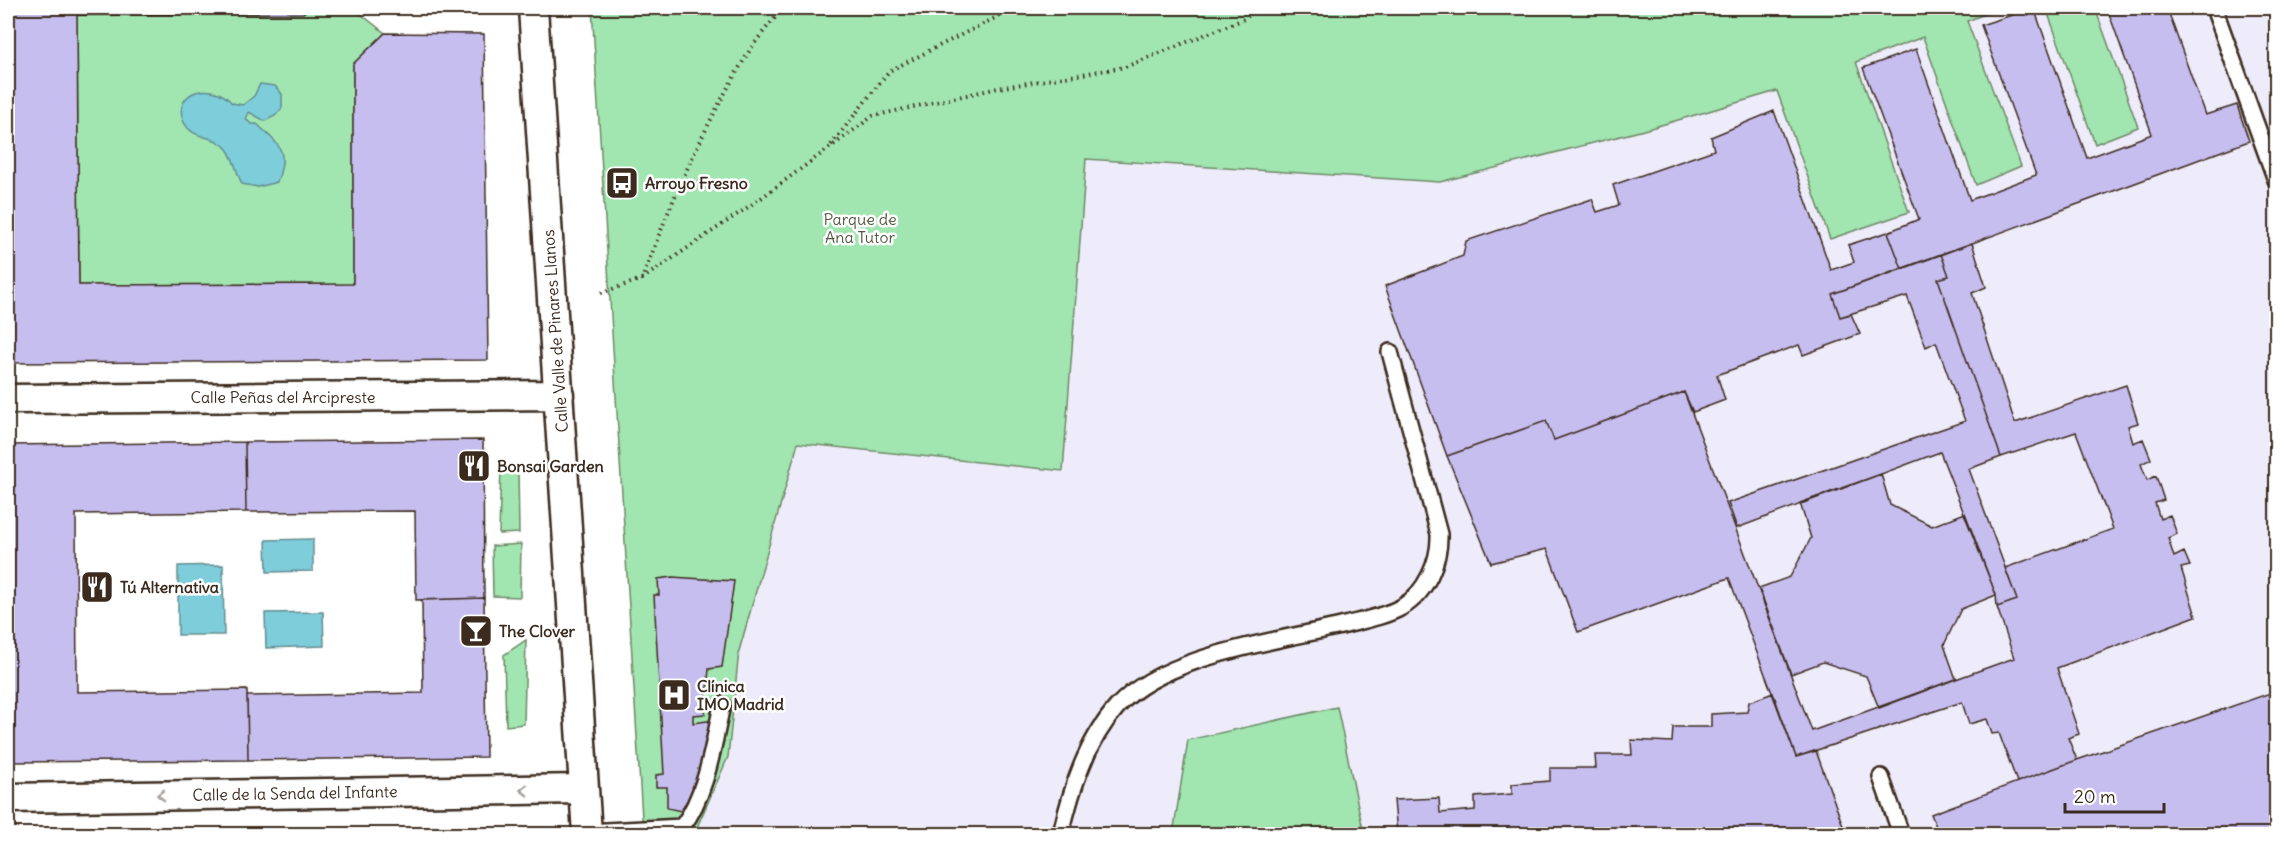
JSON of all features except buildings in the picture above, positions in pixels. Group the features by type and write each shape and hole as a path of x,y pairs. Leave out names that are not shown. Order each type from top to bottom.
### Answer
{"street":[{"name":"Calle Valle de Pinares Llanos","path":"533,8 586,833"},
{"name":"Calle Peñas del Arcipreste","path":"8,399 559,395"},
{"name":"Calle de la Senda del Infante","path":"8,798 583,789"}],"lane":[{"path":"2214,8 2277,180"},
{"path":"1061,834 1070,795 1084,761 1118,706 1137,691 1188,663 1367,619 1401,608 1419,595 1437,559 1439,534 1390,352"},
{"path":"586,833 682,827 692,813 708,770 722,705"},
{"path":"1881,777 1901,834"}],"path":[{"path":"642,279 664,218 705,133 748,53 783,8"},
{"path":"827,150 889,71 1015,8"},
{"path":"601,293 642,279 873,116 998,88 1125,67 1244,19 1260,8"}],"shaded area":[{"path":"1659,8 2264,8 2276,47 2276,834 694,834 728,757 739,651 798,443 1063,471 1086,159 1440,182 1644,130"}],"green space":[{"path":"309,8 353,8 385,33 353,64 353,284 79,285 77,15 303,13"},
{"name":"Parque de Ana Tutor","path":"592,8 2000,8 1967,21 2021,166 1976,185 1923,37 1856,62 1909,212 1830,239 1777,91 1644,130 1440,182 1086,159 1063,471 798,443 739,651 728,757 694,834 643,834"},
{"path":"2046,8 2095,8 2138,127 2095,144"},
{"path":"501,466 518,468 519,533 499,534"},
{"path":"521,544 520,597 493,596 492,546"},
{"path":"526,640 524,724 506,726 504,655"},
{"path":"1337,707 1364,834 1173,834 1188,740"}],"water":[{"path":"260,84 275,86 282,94 282,108 275,116 265,121 249,112 246,119 251,124 257,124 277,144 282,155 282,163 277,182 258,187 242,184 227,149 216,141 192,132 183,120 181,110 183,102 189,96 205,90 223,96 232,103 243,105 254,96"},
{"path":"313,539 313,571 267,572 266,540"},
{"path":"223,565 224,635 178,635 178,566"},
{"path":"323,612 324,646 266,648 265,613"}],"place":[{"name":"Arroyo Fresno","path":"622,183"},
{"name":"Bonsai Garden","path":"474,466"},
{"name":"Tú Alternativa","path":"97,587"},
{"name":"The Clover","path":"476,631"},
{"name":"Clínica IMO Madrid","path":"674,695"}]}
